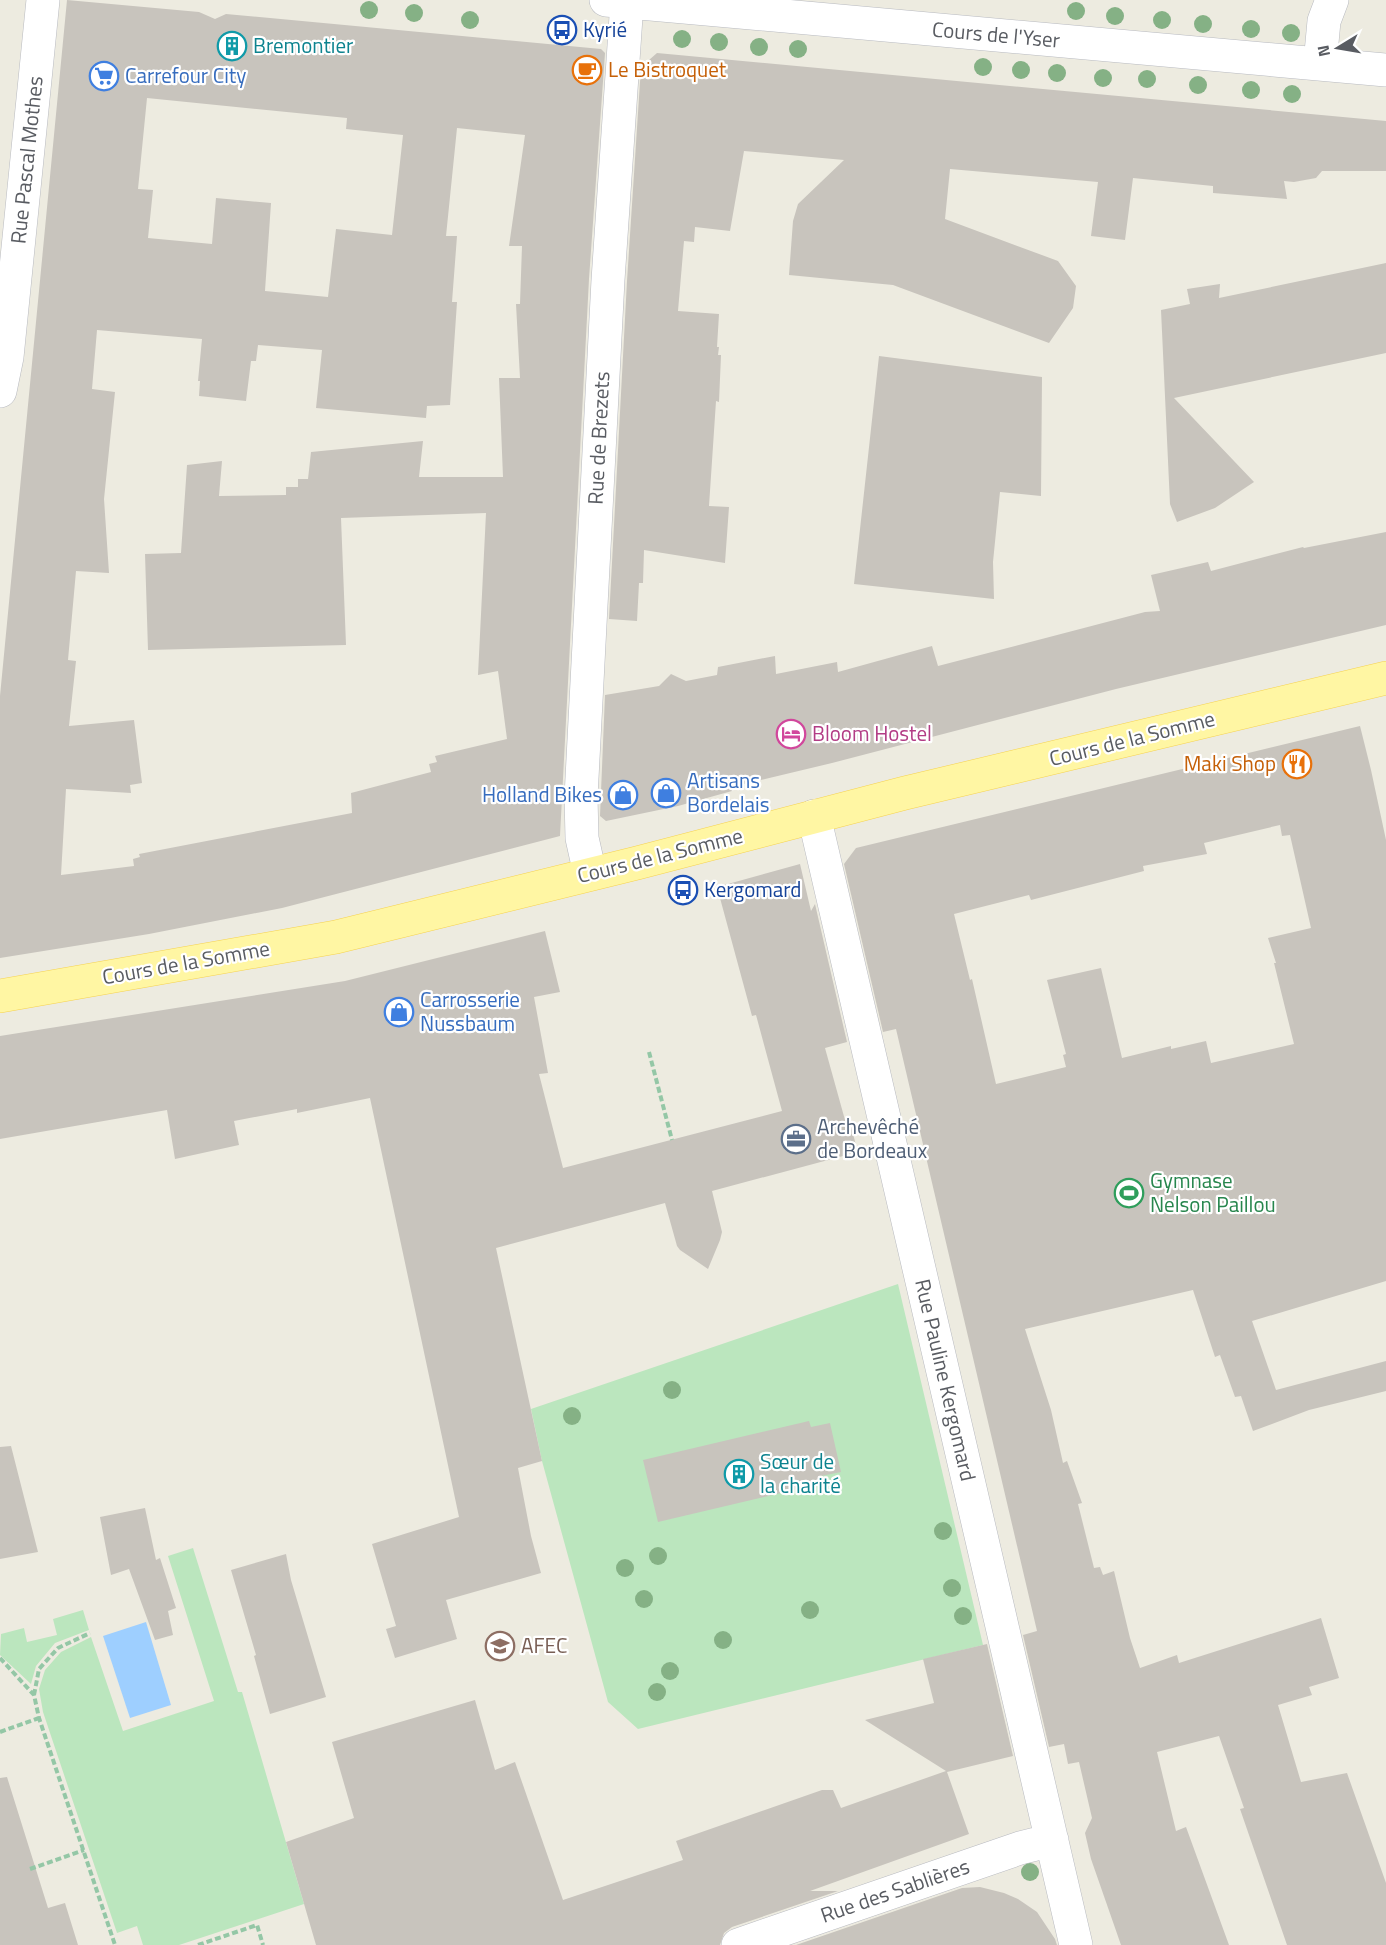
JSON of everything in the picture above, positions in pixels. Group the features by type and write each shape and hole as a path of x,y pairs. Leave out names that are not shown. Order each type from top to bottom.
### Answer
{"main road":[{"name":"Cours de la Somme","path":"0,996 336,937 814,816 1386,678"}],"street":[{"name":"Rue Pascal Mothes","path":"0,391 7,357 43,0"},
{"path":"1320,64 1324,21 1332,0"},
{"name":"Cours de l'Yser","path":"616,1 686,4 1386,70"},
{"name":"Rue de Brezets","path":"591,874 582,838 580,797 607,292 616,1"},
{"name":"Rue Pauline Kergomard","path":"814,816 1076,1945"},
{"name":"Rue des Sablières","path":"738,1945 1020,1848 1052,1840"}],"path":[{"path":"649,1052 672,1140"},
{"path":"90,1633 58,1648 39,1669 34,1695 39,1718 115,1945"},
{"path":"0,1658 34,1695"},
{"path":"0,1732 39,1718"},
{"path":"30,1869 84,1850"},
{"path":"198,1945 257,1925 263,1945"}],"green space":[{"path":"898,1284 983,1645 638,1729 608,1702 542,1461 531,1409"},
{"path":"193,1548 238,1692 242,1692 304,1904 179,1945 143,1945 137,1926 117,1933 43,1712 39,1689 45,1670 61,1652 91,1637 123,1731 214,1701 168,1556"},
{"path":"83,1610 89,1630 55,1643 36,1666 31,1684 0,1655 1,1634 24,1628 27,1642 57,1635 53,1619"}],"water":[{"path":"146,1622 171,1705 130,1718 103,1636"}],"building":[{"path":"67,0 199,12 215,19 226,14 601,49 605,53 589,279 560,836 282,908 149,934 0,958 0,696","holes":["147,98 347,118 346,129 403,135 392,235 336,229 328,297 265,291 271,203 216,198 212,244 148,238 153,190 138,189","457,128 525,135 509,246 522,246 520,304 516,304 520,378 499,378 503,477 419,477 423,441 311,452 308,479 298,479 298,487 286,487 286,495 219,496 222,461 187,465 181,553 145,554 148,650 346,645 341,518 486,513 478,675 498,671 507,739 435,756 437,762 429,764 431,772 351,793 352,813 139,854 140,857 133,859 134,866 61,875 66,789 131,793 130,785 142,783 134,720 69,726 76,661 68,660 76,571 109,573 104,499 115,392 92,389 97,330 202,339 199,396 246,401 251,361 256,361 258,345 322,350 316,408 426,418 427,406 450,405 457,302 452,302 457,236 446,236"]},
{"path":"657,53 1386,121 1386,171 1322,171 1316,178 1294,182 1284,181 1287,199 1213,193 1213,186 1133,178 1125,240 1091,236 1098,182 950,169 945,219 1058,261 1076,286 1073,308 1049,343 893,285 789,275 793,221 798,204 844,160 744,151 730,231 695,227 694,242 684,241 678,311 719,314 717,347 719,347 718,355 721,355 719,402 716,401 709,506 729,507 725,563 644,550 643,583 639,583 637,621 609,619 641,67"},
{"path":"1386,263 1386,353 1174,398 1254,482 1215,508 1177,522 1170,504 1161,310 1190,304 1187,289 1220,284 1219,298"},
{"path":"879,356 1042,377 1041,496 1000,492 993,562 994,599 854,584"},
{"path":"1386,532 1386,625 1116,689 731,787 732,791 678,806 606,821 600,816 605,695 659,686 671,674 686,681 717,675 718,667 775,656 776,674 837,662 838,672 932,646 938,666 1145,612 1160,611 1151,575 1208,562 1211,571 1303,547"},
{"path":"1360,726 1386,840 1386,1281 1252,1321 1276,1390 1386,1361 1386,1391 1309,1410 1253,1431 1241,1396 1235,1397 1220,1355 1215,1357 1193,1290 1025,1329 1051,1410 1063,1463 1067,1461 1082,1503 1078,1504 1094,1568 1100,1567 1103,1575 1114,1571 1130,1638 1140,1668 1177,1655 1179,1663 1321,1618 1339,1678 1309,1687 1312,1695 1278,1705 1301,1782 1347,1773 1386,1883 1386,1945 1287,1945 1240,1809 1244,1808 1219,1736 1157,1752 1176,1831 1186,1827 1229,1945 1121,1945 1091,1859 1085,1833 1092,1818 1079,1762 1068,1764 1064,1744 1049,1747 1023,1635 1037,1631 896,1029 883,1032 844,864 856,848","holes":["1280,825 1282,836 1290,835 1311,928 1268,938 1276,963 1274,963 1294,1044 1211,1063 1206,1041 1171,1049 1171,1046 1122,1058 1101,968 1047,980 1066,1054 1063,1055 1066,1067 996,1084 972,979 970,980 954,914 1029,895 1031,900 1144,871 1143,866 1207,854 1204,843"]},
{"path":"800,864 811,911 815,904 847,1042 825,1048 845,1120 849,1120 858,1152 712,1191 722,1232 708,1269 677,1246 665,1203 496,1248 542,1461 518,1468 531,1536 541,1573 446,1600 457,1639 395,1658 386,1629 396,1626 372,1544 459,1517 370,1098 297,1113 297,1109 234,1121 239,1145 175,1159 167,1110 0,1139 0,1036 345,981 545,931 560,992 534,997 548,1073 539,1074 563,1168 782,1111 756,1015 752,1016 717,887"},
{"name":"Sœur de la charité","path":"809,1421 811,1427 830,1423 841,1472 821,1476 823,1483 658,1522 643,1460"},
{"path":"11,1446 38,1552 0,1559 0,1447"},
{"path":"145,1508 156,1560 160,1558 176,1608 168,1611 173,1635 155,1640 129,1569 111,1575 100,1517"},
{"path":"286,1554 291,1580 326,1697 270,1714 254,1656 256,1655 231,1570"},
{"path":"987,1644 1013,1756 947,1772 969,1834 810,1891 838,1891 732,1927 724,1933 720,1945 316,1945 286,1842 354,1818 332,1742 475,1700 495,1770 515,1762 563,1900 683,1860 676,1841 822,1790 833,1790 841,1808 946,1771 865,1720 934,1703 923,1659"},
{"path":"7,1777 48,1908 65,1903 78,1945 0,1945 0,1778"},
{"path":"980,1887 1018,1899 1037,1912 1057,1945 796,1945 962,1888"}],"place":[{"name":"Kyrié","path":"562,30"},
{"name":"Bremontier","path":"232,46"},
{"name":"Le Bistroquet","path":"587,70"},
{"name":"Carrefour City","path":"104,76"},
{"name":"Bloom Hostel","path":"791,734"},
{"name":"Maki Shop","path":"1297,764"},
{"name":"Artisans Bordelais","path":"666,793"},
{"name":"Holland Bikes","path":"623,795"},
{"name":"Kergomard","path":"683,890"},
{"name":"Carrosserie Nussbaum","path":"399,1012"},
{"name":"Archevêché de Bordeaux","path":"796,1139"},
{"name":"Gymnase Nelson Paillou","path":"1129,1193"},
{"name":"Sœur de la charité","path":"739,1474"},
{"name":"AFEC","path":"500,1646"}]}
